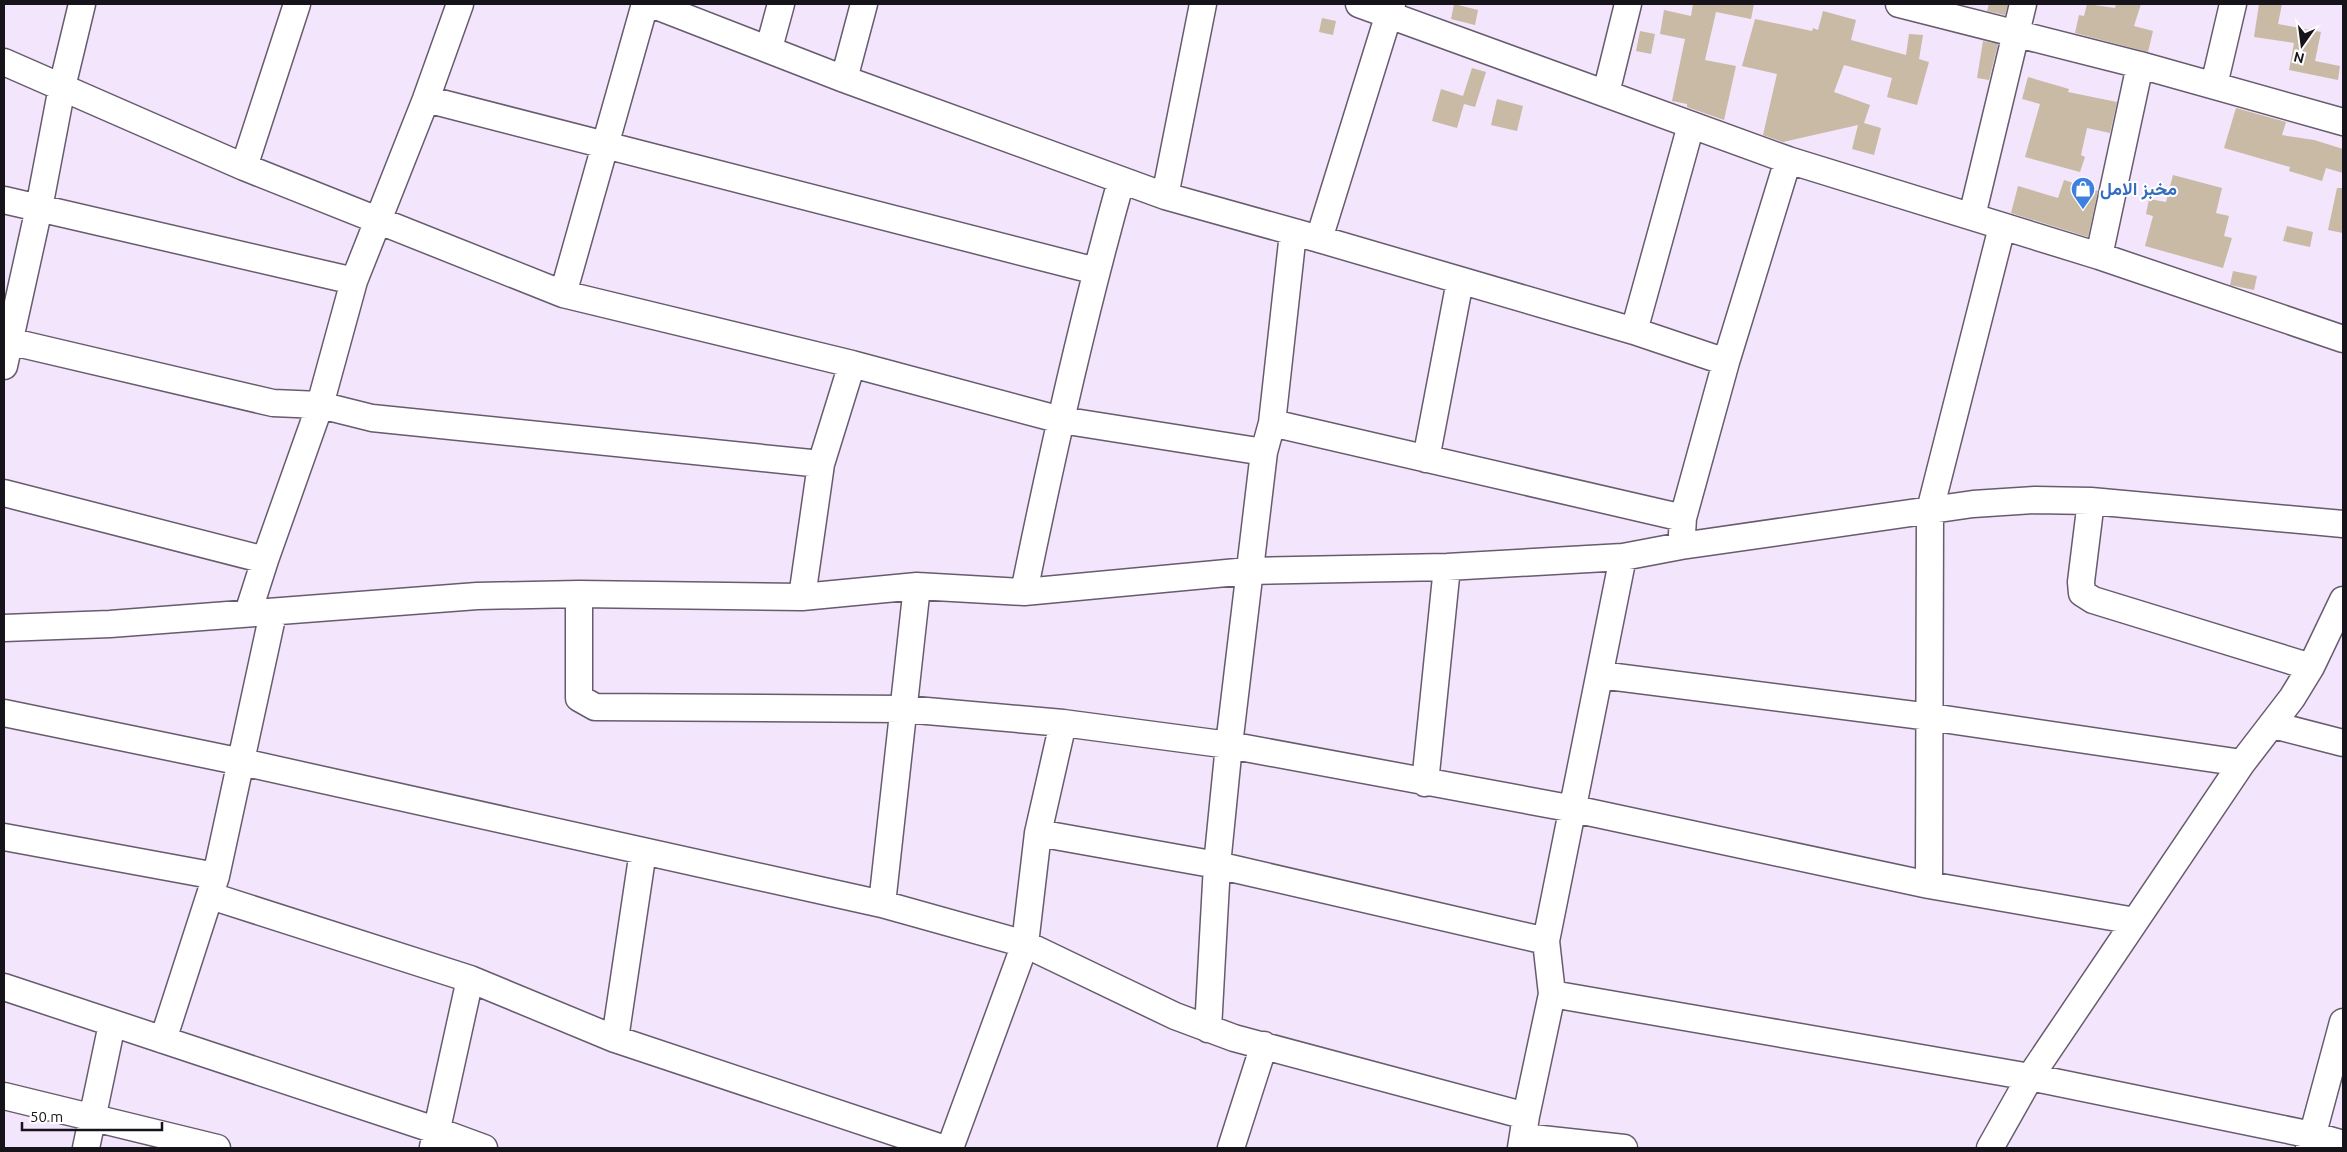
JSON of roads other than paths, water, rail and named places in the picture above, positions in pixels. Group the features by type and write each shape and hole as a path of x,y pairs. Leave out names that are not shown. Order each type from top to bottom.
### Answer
{"street":[{"path":"82,4 62,87 39,208 5,349 273,403 320,405 372,418 821,464"},
{"path":"244,167 297,4"},
{"path":"163,1040 213,886 242,762 265,560 320,405 354,281 426,98 460,4"},
{"path":"563,294 607,144 645,4"},
{"path":"651,4 769,48 844,79 1165,196 1634,331 1726,362"},
{"path":"769,48 780,4"},
{"path":"844,79 864,4"},
{"path":"1165,196 1203,4"},
{"path":"1359,4 1391,10 1606,93 1788,160 2099,256 2343,339"},
{"path":"1606,93 1628,4"},
{"path":"1899,4 2140,65 2343,122"},
{"path":"1972,216 2024,4"},
{"path":"2214,85 2233,4"},
{"path":"1319,239 1391,10"},
{"path":"4,62 244,167 563,294 852,364 1061,420 1264,452"},
{"path":"2099,256 2140,65"},
{"path":"426,98 1096,271"},
{"path":"1634,331 1691,125"},
{"path":"1681,546 1684,518 1726,362 1788,160"},
{"path":"1024,592 1061,420 1096,271 1121,181"},
{"path":"4,200 354,281"},
{"path":"1929,885 1930,510 2002,227"},
{"path":"1208,1029 1217,865 1229,745 1248,572 1264,452 1272,423 1293,233"},
{"path":"1426,459 1460,281"},
{"path":"802,597 821,464 852,364"},
{"path":"1272,423 1684,518"},
{"path":"4,493 265,560"},
{"path":"4,628 110,624 477,596 579,594 802,597 917,586 1024,592 1248,572 1447,567 1623,557 1681,546 1973,504 2035,500 2091,500 2343,524"},
{"path":"2091,500 2081,582 2082,593 2093,600 2311,667"},
{"path":"1523,1134 1552,994 1546,941 1574,809 1623,557"},
{"path":"1425,783 1447,567"},
{"path":"882,904 917,586"},
{"path":"579,594 579,698 595,707 904,709 1063,723 1229,745 1425,783 1574,809 1929,885 2135,921"},
{"path":"1990,1148 2030,1077 2242,763 2273,725 2311,667 2343,600"},
{"path":"1600,675 1930,717 2242,763"},
{"path":"4,713 242,762 882,904 1025,944 1208,1029 1264,1045 1523,1134 1624,1148"},
{"path":"950,1148 1025,944 1038,833 1063,723"},
{"path":"2273,725 2343,743"},
{"path":"1038,833 1217,865 1546,941"},
{"path":"4,837 213,886 470,979 615,1039 942,1148"},
{"path":"615,1039 643,851"},
{"path":"434,1139 470,979"},
{"path":"4,987 163,1040 434,1139 484,1148"},
{"path":"1552,994 2030,1077 2310,1142 2343,1144"},
{"path":"2310,1142 2343,1022"},
{"path":"86,1148 112,1024"},
{"path":"1231,1148 1264,1045"},
{"path":"4,1096 217,1148"}],"place":[{"name":"مخبز الامل","path":"2083,210"}]}
